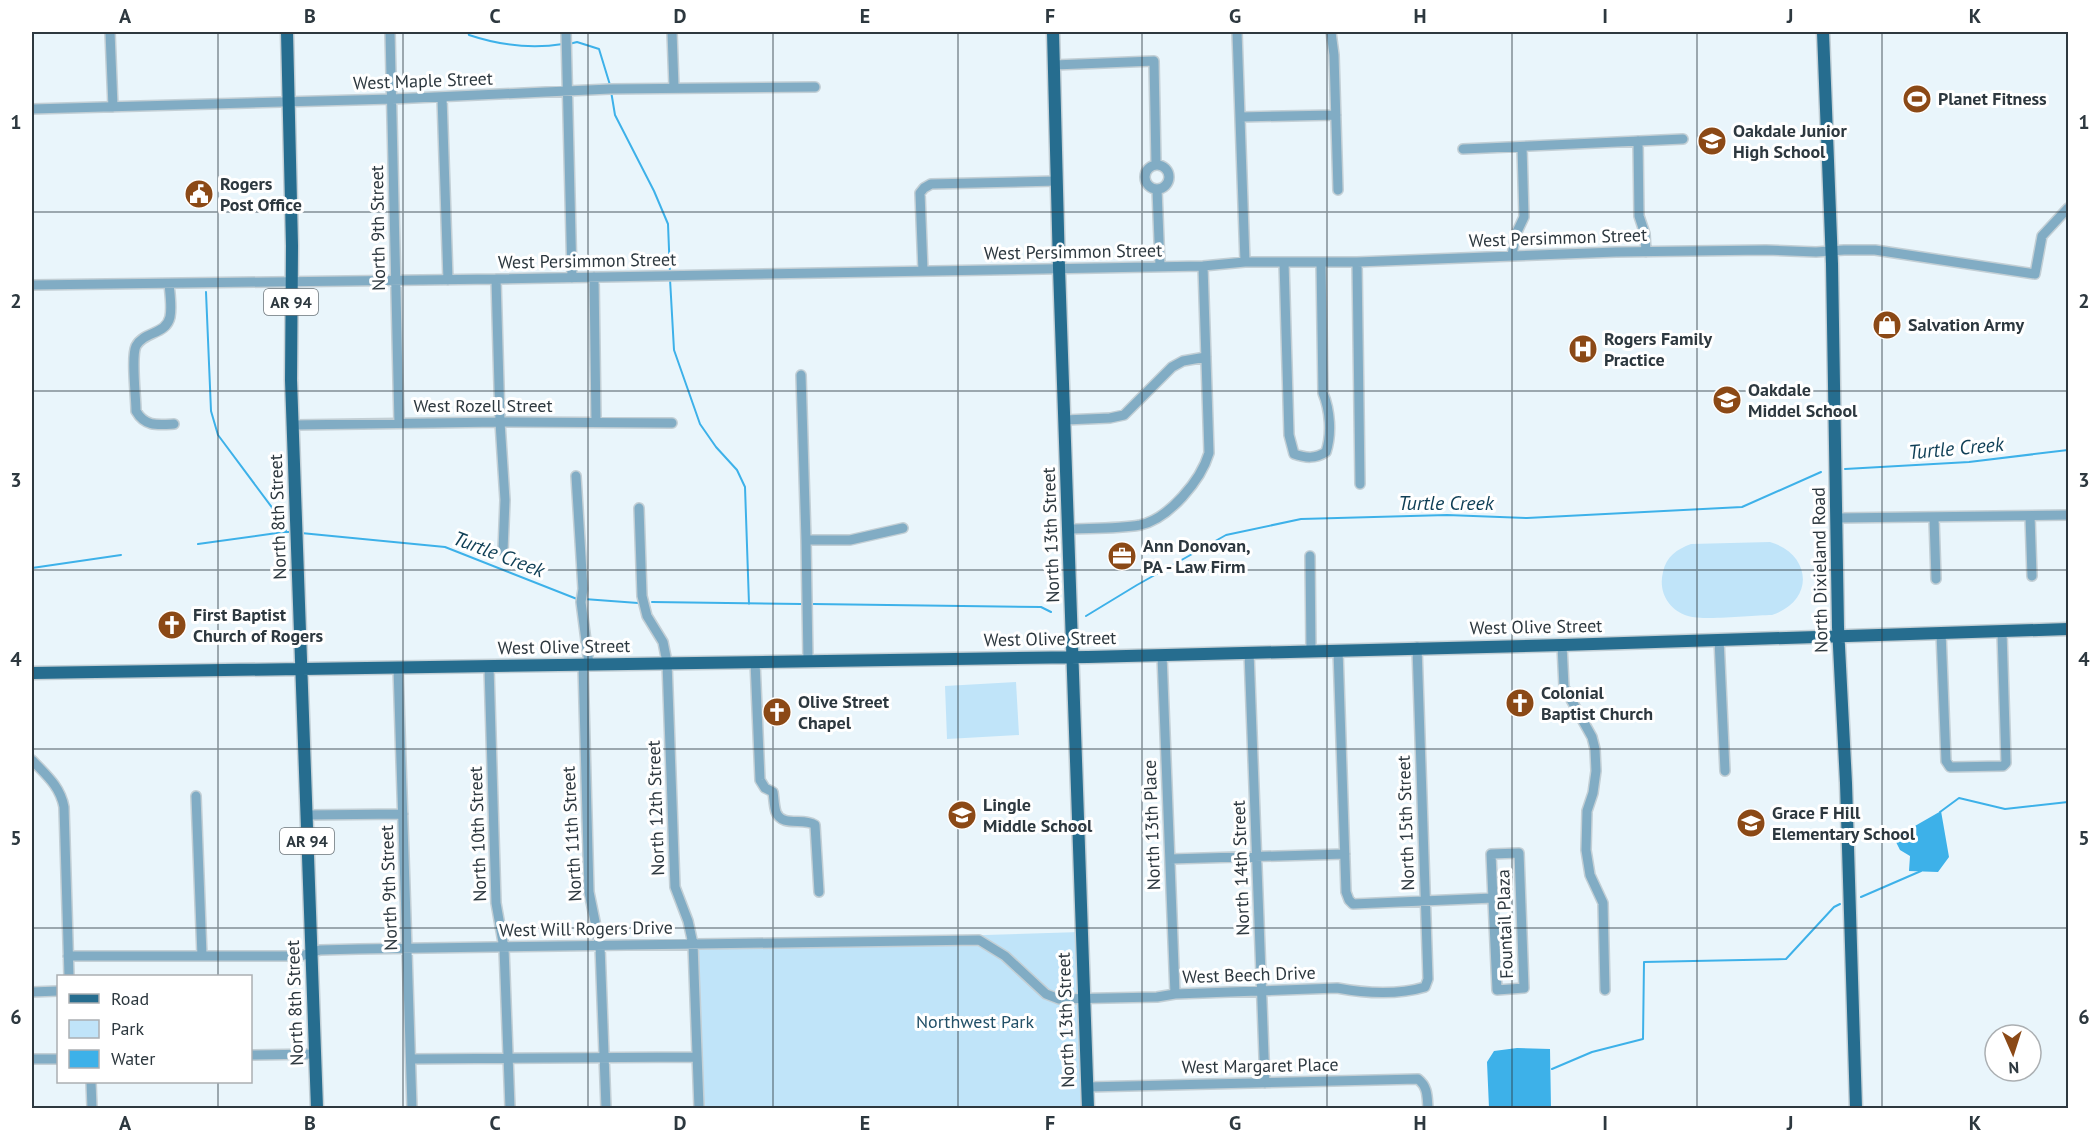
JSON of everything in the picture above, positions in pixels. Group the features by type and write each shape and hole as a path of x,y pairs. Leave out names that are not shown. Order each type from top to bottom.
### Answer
{"main road":[{"name":"North 8th Street","path":"287,32 292,282 291,380 317,1108"},
{"name":"North 13th Street","path":"1053,32 1088,1108"},
{"name":"North Dixieland Road","path":"1823,32 1832,251 1838,635 1846,783 1856,1108"},
{"name":"West Olive Street","path":"32,673 1072,657 2068,629"}],"street":[{"path":"110,32 113,107"},
{"name":"North 9th Street","path":"390,32 399,423"},
{"path":"566,32 572,278"},
{"path":"672,32 674,87"},
{"path":"1237,32 1245,262"},
{"path":"1331,32 1334,55 1338,190"},
{"path":"1054,65 1154,61 1156,164"},
{"name":"West Maple Street","path":"32,109 392,99 674,87 815,87"},
{"path":"442,97 448,280"},
{"path":"1240,117 1336,115"},
{"path":"1462,149 1683,139"},
{"path":"1638,141 1639,216 1645,234 1646,252"},
{"path":"1512,255 1516,234 1524,217 1522,147"},
{"path":"1156,164 1167,169 1169,177 1167,184 1157,189 1149,186 1145,179 1148,168 1156,164"},
{"path":"923,271 920,194 924,188 932,184 1057,181"},
{"path":"1157,189 1160,266"},
{"name":"West Persimmon Street","path":"32,285 594,278 1203,266 1245,262 1357,262 1512,255 1767,250 1816,252 1875,250 2035,274 2042,236 2068,208"},
{"path":"1284,262 1289,435 1294,454 1305,458 1319,457 1326,452 1329,443 1328,404 1323,393 1321,262"},
{"path":"1357,262 1360,484"},
{"path":"1069,529 1139,525 1153,521 1187,492 1204,469 1209,453 1203,266"},
{"path":"594,278 597,422"},
{"path":"496,279 500,422 505,500 503,551"},
{"path":"170,284 170,317 166,325 159,332 140,340 134,352 136,411 141,419 152,425 174,424"},
{"path":"1065,420 1110,418 1124,415 1172,367 1183,361 1206,357"},
{"path":"801,375 807,660"},
{"name":"West Rozell Street","path":"293,425 500,422 672,423"},
{"name":"North 11th Street","path":"576,476 586,664 589,892 600,946 606,1108"},
{"name":"North 12th Street","path":"639,508 642,596 647,616 663,642 667,662 675,887 688,921 693,944 699,1108"},
{"path":"1837,518 2068,515"},
{"path":"2030,516 2032,576"},
{"path":"1934,518 1936,579"},
{"path":"806,540 850,540 903,528"},
{"path":"1310,556 1311,651"},
{"path":"1941,632 1946,761 1950,767 2003,766 2007,757 2002,632"},
{"path":"1719,639 1725,771"},
{"path":"1562,645 1564,687 1592,737 1595,749 1596,771 1593,793 1587,811 1586,850 1590,875 1603,903 1605,990"},
{"name":"North 15th Street","path":"1415,990 1425,987 1428,979 1417,647"},
{"path":"1338,650 1346,892 1349,900 1353,904 1493,898"},
{"name":"North 14th Street","path":"1249,652 1265,1083"},
{"name":"North 13th Place","path":"1161,655 1175,994"},
{"path":"755,661 760,780 765,788 773,792 776,813 782,820 810,821 815,825 819,892"},
{"name":"North 9th Street","path":"398,667 412,1108"},
{"name":"North 10th Street","path":"489,667 496,903 504,948 510,1108"},
{"path":"32,760 62,794 69,975"},
{"path":"196,796 202,956"},
{"path":"306,815 403,814"},
{"name":"Fountail Plaza","path":"1519,853 1524,988 1497,990 1493,898 1491,854 1519,853"},
{"path":"1170,859 1345,854"},
{"name":"West Will Rogers Drive","path":"68,956 301,956 311,951 407,948 980,939 1005,956 1046,994 1059,999 1085,999"},
{"name":"West Beech Drive","path":"1085,999 1336,988 1358,992 1415,990"},
{"path":"32,992 57,991"},
{"path":"252,1055 315,1054"},
{"path":"411,1059 697,1057"},
{"path":"32,1059 57,1059"},
{"name":"West Margaret Place","path":"1087,1087 1418,1079 1425,1084 1428,1108"},
{"path":"91,1083 92,1108"}],"green space":[{"path":"1770,542 1784,548 1794,556 1803,578 1796,599 1786,608 1772,615 1696,617 1681,613 1666,599 1662,586 1664,567 1669,558 1681,548 1691,544"},
{"path":"1016,682 1019,735 947,739 945,686"},
{"name":"Northwest Park","path":"1081,932 1088,1108 699,1108 693,944"}],"water":[{"path":"1941,811 1949,857 1938,872 1909,871 1910,856 1900,850 1894,838"},
{"path":"1517,1048 1550,1049 1551,1108 1489,1108 1487,1062 1494,1051"}],"waterway":[{"path":"468,32 469,35 504,44 539,46 563,44"},
{"path":"569,44 577,42 599,49 610,85"},
{"path":"611,91 615,115 654,191 668,224 670,274"},
{"path":"670,279 674,350 700,424 716,447 737,470 745,487 749,604"},
{"path":"206,292 211,411 218,435 285,525 286,532"},
{"name":"Turtle Creek","path":"1845,469 1969,462 2068,450"},
{"name":"Turtle Creek","path":"1086,616 1226,535 1301,519 1447,515 1527,518 1742,507 1821,472"},
{"name":"Turtle Creek","path":"198,544 293,532"},
{"name":"Turtle Creek","path":"301,533 445,547 577,599"},
{"name":"Turtle Creek","path":"32,568 121,555"},
{"name":"Turtle Creek","path":"584,599 638,603"},
{"name":"Turtle Creek","path":"652,602 801,604"},
{"name":"Turtle Creek","path":"813,604 1041,607 1051,612"},
{"path":"1940,812 1959,798 2005,809 2068,802"},
{"path":"1861,897 1921,871"},
{"path":"1552,1069 1592,1052 1643,1039 1644,962 1786,959 1834,907 1840,904"}],"place":[{"name":"Planet Fitness","path":"1917,99"},
{"name":"Oakdale Junior High School","path":"1712,141"},
{"name":"Rogers Post Office","path":"199,194"},
{"name":"Salvation Army","path":"1887,325"},
{"name":"Rogers Family Practice","path":"1583,349"},
{"name":"Oakdale Middel School","path":"1727,400"},
{"name":"Ann Donovan, PA - Law Firm","path":"1122,556"},
{"name":"First Baptist Church of Rogers","path":"172,625"},
{"name":"Colonial Baptist Church","path":"1520,703"},
{"name":"Olive Street Chapel","path":"777,712"},
{"name":"Lingle Middle School","path":"962,815"},
{"name":"Grace F Hill Elementary School","path":"1751,823"}]}
